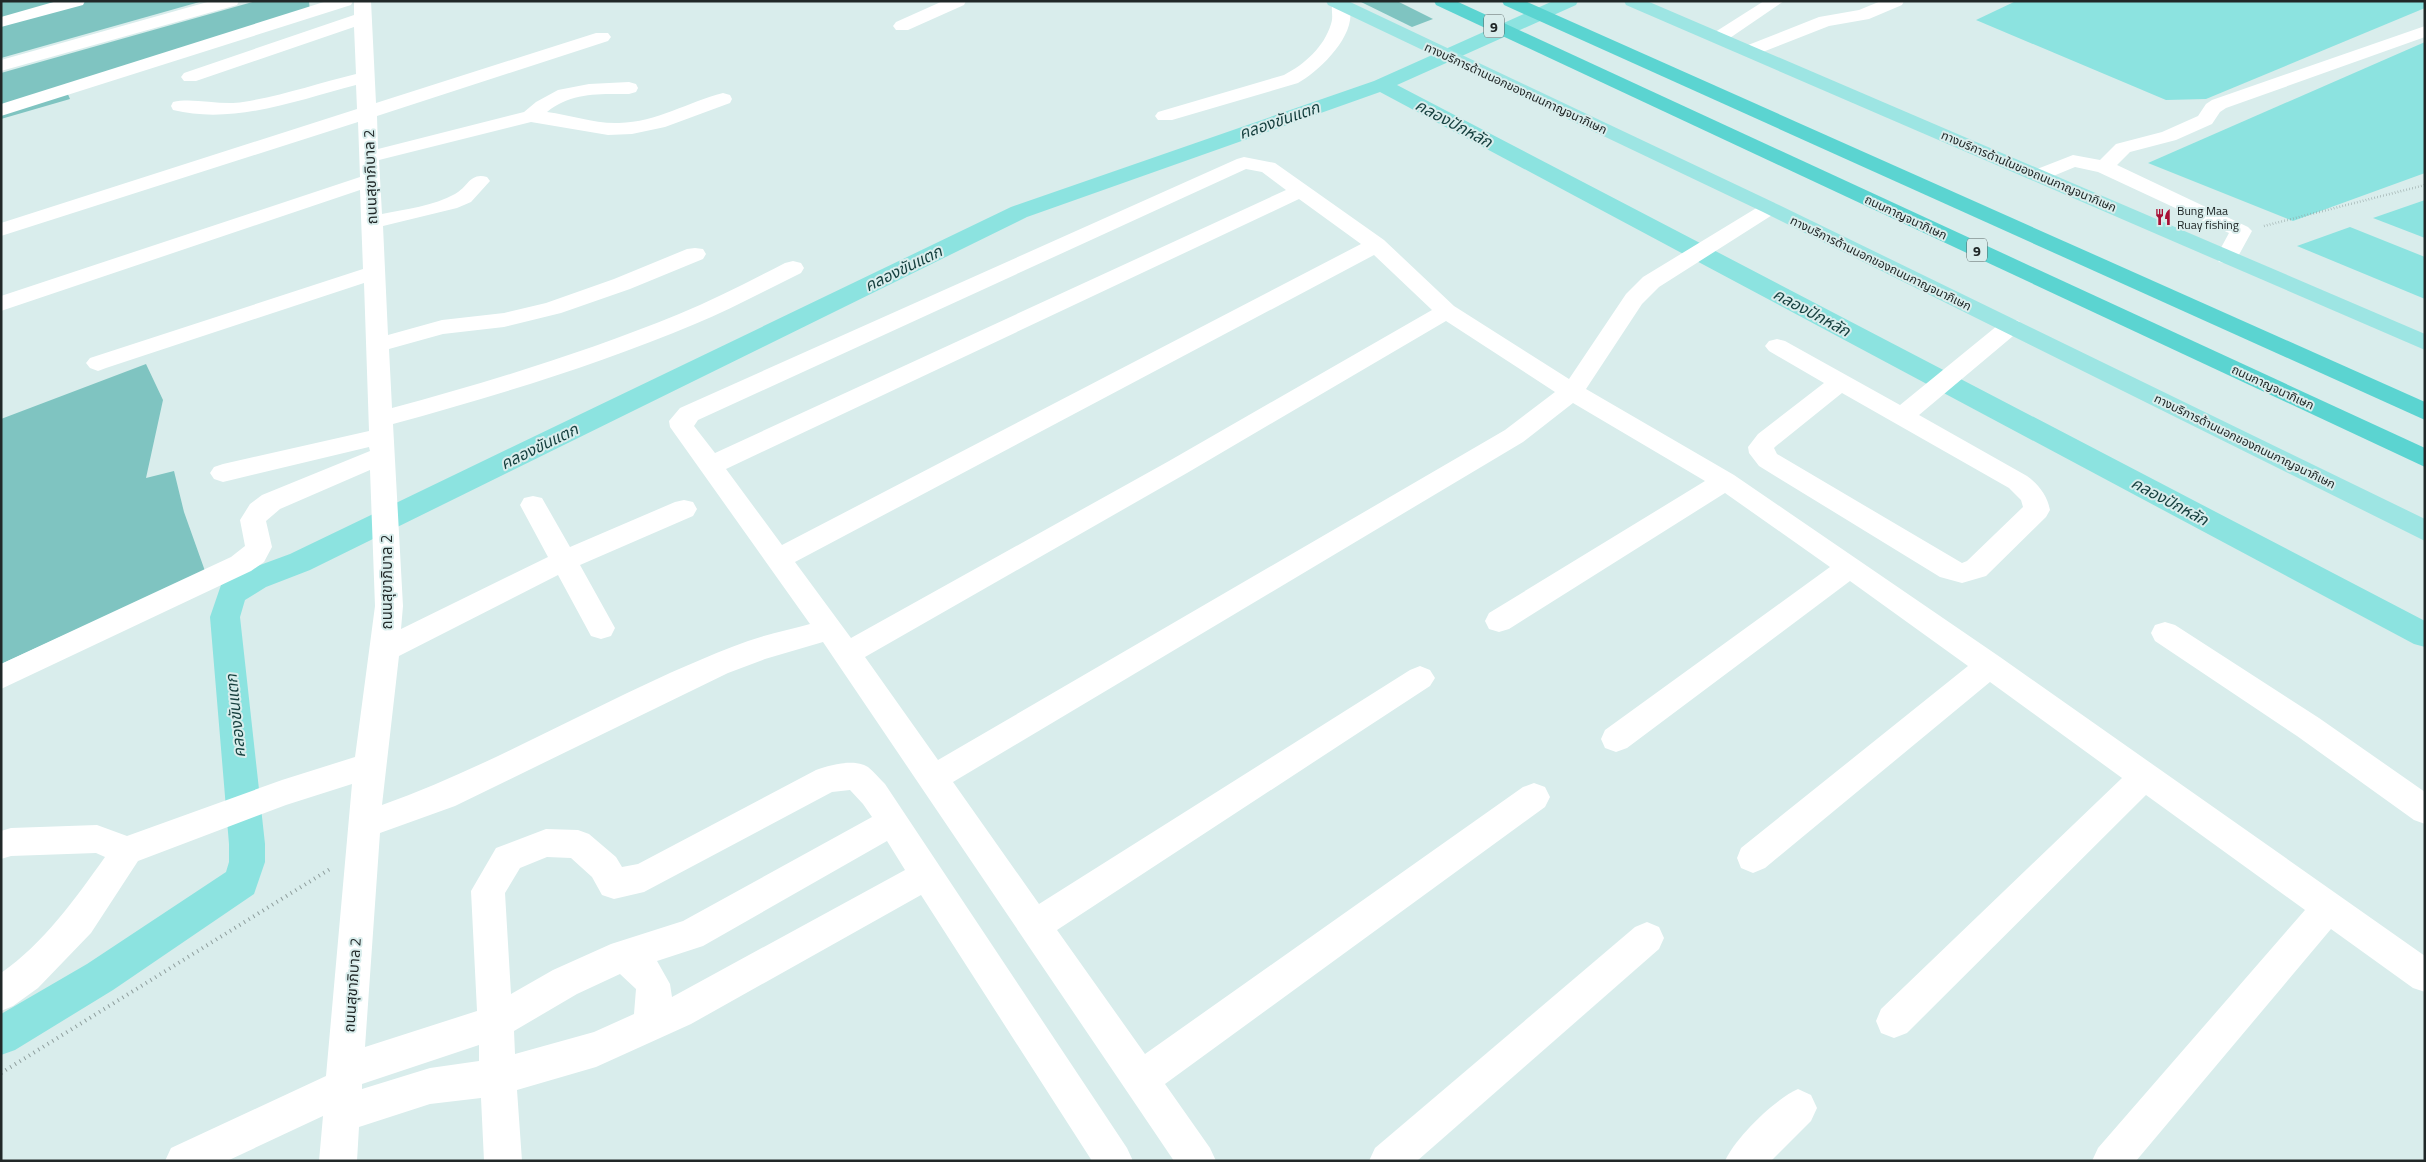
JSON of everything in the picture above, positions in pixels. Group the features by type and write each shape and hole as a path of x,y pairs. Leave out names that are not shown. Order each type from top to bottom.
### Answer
{"highway":[{"name":"ถนนกาญจนาภิเษก","path":"1442,1 2425,458"},
{"name":"9","path":"1510,1 2425,412"}],"main road":[{"name":"ทางบริการด้านในของถนนกาญจนาภิเษก","path":"1632,1 2425,343"},
{"name":"ทางบริการด้านนอกของถนนกาญจนาภิเษก","path":"1337,3 1770,208 2425,531"}],"street":[{"path":"1,22 76,1"},
{"path":"1,66 231,1"},
{"path":"1,110 345,1"},
{"path":"902,26 958,1"},
{"path":"1718,38 1776,1"},
{"path":"1758,55 1842,30 1863,15 1896,1"},
{"path":"1165,116 1291,78 1307,71 1325,50 1341,22 1337,3"},
{"path":"190,77 362,10"},
{"name":"ถนนสุขาภิบาล 2","path":"338,1161 369,766 386,650 388,583 362,10"},
{"path":"2104,167 2123,148 2169,136 2197,124 2205,120 2213,108 2219,104 2425,31"},
{"path":"1,230 602,37"},
{"path":"180,106 208,109 242,108 366,77"},
{"path":"532,116 543,103 567,92 629,88"},
{"path":"369,156 532,116 545,116 596,128 619,129 646,125 723,99"},
{"path":"2039,176 2066,162 2073,161 2104,167 2241,231 2227,257"},
{"path":"1197,1161 847,654 682,427 681,421 689,414 1244,163 1268,167 1376,245 1446,311 1572,392 1725,481 1850,567 1990,664 2425,976"},
{"path":"1,304 370,180"},
{"path":"371,223 450,204 464,198 480,181"},
{"path":"710,466 1300,191"},
{"path":"932,779 1514,436 1572,392 1634,299 1651,282 1770,208"},
{"path":"778,559 1376,245"},
{"path":"378,345 442,327 504,320 553,308 622,284 695,254"},
{"path":"1,677 241,564 254,555 259,547 253,520 260,511 271,502 382,437 482,392 688,319 793,268"},
{"path":"98,363 373,273"},
{"path":"847,654 1178,467 1446,311"},
{"path":"1902,416 2011,326"},
{"path":"1777,346 2018,482 2031,492 2036,499 2037,510 1976,569 1969,573 1950,570 1768,460 1762,453 1761,447 1767,440 1840,382"},
{"path":"223,473 382,437"},
{"path":"1499,621 1725,481"},
{"path":"534,505 601,628"},
{"path":"386,650 563,561 684,509"},
{"path":"1616,739 1850,567"},
{"path":"363,837 444,796 718,665 758,649 828,630"},
{"path":"2165,633 2308,727 2425,810"},
{"path":"1753,858 1990,664"},
{"path":"1034,926 1420,678"},
{"path":"1,994 26,976 79,922 127,851 282,793 369,766"},
{"path":"503,1161 488,891 508,858 546,843 578,844 604,867 614,884 644,877 827,779 856,776 874,794 1114,1161"},
{"path":"1894,1021 2145,776"},
{"path":"1141,1080 1534,796"},
{"path":"184,1161 495,1022 565,982 623,955 690,935 892,822"},
{"path":"1,845 11,842 97,839 127,851"},
{"path":"344,1091 430,1086 498,1077 596,1049 680,1012 926,875"},
{"path":"2111,1161 2328,907"},
{"path":"1388,1161 1647,938"},
{"path":"623,955 648,975 656,994 649,1025"},
{"path":"1744,1161 1798,1108"}],"path":[{"path":"2241,231 2425,185"},
{"path":"1,1073 363,837"}],"shaded area":[{"path":"1,1 203,1 1,58"},
{"path":"256,1 309,1 310,13 67,92 70,99 1,119 1,73"},
{"path":"1359,1 1397,1 1433,19 1412,27"},
{"path":"2016,1 2425,1 2425,8 2206,99 2166,100 1976,20"},
{"path":"2425,42 2425,173 2293,221 2148,163"},
{"path":"2425,200 2425,238 2373,218"},
{"path":"2350,227 2425,257 2425,299 2297,246"},
{"path":"146,364 163,400 146,478 174,471 184,512 205,571 1,664 1,419"}],"waterway":[{"name":"คลองปักหลัก","path":"1381,85 1569,1"},
{"name":"คลองขันแตก","path":"1,1036 100,977 241,882 247,862 247,844 225,617 232,593 255,579 300,562 1019,212 1381,85"},
{"name":"คลองปักหลัก","path":"1381,85 2425,635"}],"place":[{"name":"Bung Maa Ruay fishing","path":"2163,217"}]}
